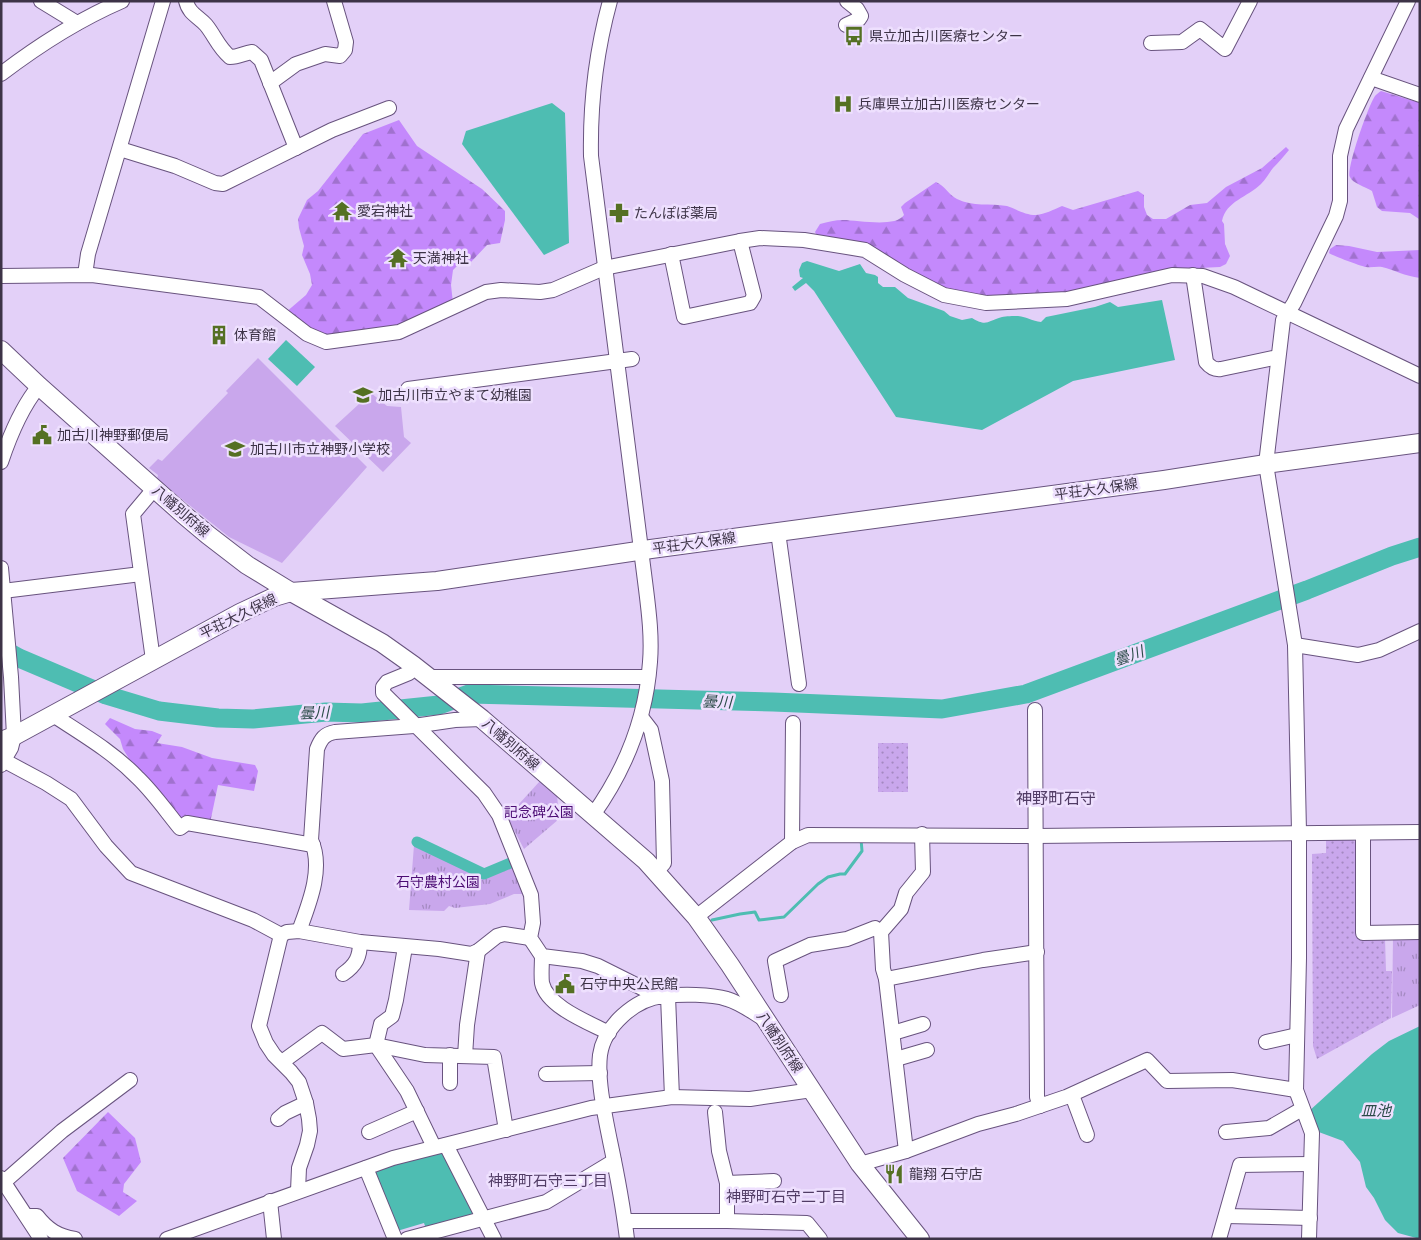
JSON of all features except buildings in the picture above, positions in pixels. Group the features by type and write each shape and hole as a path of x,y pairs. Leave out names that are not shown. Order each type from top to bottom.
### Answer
{"main road":[{"name":"八幡別府線","path":"1,350 154,489 216,541 247,565 382,643 429,677 482,719 656,872 696,917 730,965 860,1164 920,1239"},
{"name":"平荘大久保線","path":"8,739 240,613 274,597 291,592 437,580 641,550 1164,480 1420,443"}],"street":[{"path":"40,1 77,23"},
{"path":"1,74 56,35 122,1"},
{"path":"85,275 88,254 163,1"},
{"path":"186,1 191,14 206,26 213,38 230,57 237,57 244,53 252,52 261,60 296,148"},
{"path":"270,83 296,64 325,54 340,56 345,50 346,42 334,1"},
{"path":"593,816 617,776 629,751 641,717 650,664 650,628 641,550 590,156 590,119 593,84 610,1"},
{"path":"846,25 859,19 861,16 857,9 847,1"},
{"path":"1151,43 1182,42 1200,29 1226,49 1250,1"},
{"path":"1309,1239 1312,1134 1296,1090 1299,832 1295,645 1266,464 1283,320 1336,216 1340,201 1340,156 1346,129 1408,1"},
{"path":"1371,78 1420,95"},
{"path":"120,149 175,166 215,183 223,184 332,130 376,119 389,108"},
{"path":"1,276 85,275 259,297 307,334 326,342 398,332 486,292 502,290 540,292 553,290 604,268 740,241 760,238 804,240 865,250 905,275 944,295 986,303 1067,300 1172,275 1203,276 1218,280 1420,376"},
{"path":"671,254 684,317 750,303 754,296 740,241"},
{"path":"1193,275 1206,362 1210,366 1216,370 1278,357"},
{"path":"408,389 632,359"},
{"path":"1,462 24,407 39,386"},
{"path":"153,660 133,514 154,489"},
{"path":"778,532 799,684"},
{"path":"1,568 4,623 10,673 8,739 3,763 46,783 71,799 106,846 131,873 245,917 281,935"},
{"path":"3,591 141,574"},
{"path":"1295,645 1358,655 1379,650 1420,631"},
{"path":"413,666 409,673 387,682 383,687 383,693 414,726 484,793 499,815 522,868 531,895 533,922 530,938 542,956 542,984 549,996 576,1017 609,1032"},
{"path":"429,677 648,677"},
{"path":"1035,710 1038,1097 1040,1106"},
{"path":"55,714 100,746 138,777 180,828 187,822 313,845"},
{"path":"641,717 651,730 662,781 664,864 656,872"},
{"path":"298,931 313,883 316,853 311,840 318,748 323,737 327,733 335,732 482,719"},
{"path":"792,842 793,723"},
{"path":"696,917 792,842 808,835 922,834 1035,836 1420,832"},
{"path":"1363,833 1363,933 1420,932"},
{"path":"906,1151 886,979 883,969 881,932 901,909 906,893 923,872 922,834"},
{"path":"781,995 775,961 810,945 847,939 875,928 881,932"},
{"path":"281,935 287,932 298,931 360,942 439,949 471,954 478,951 497,936 504,934 530,938"},
{"path":"281,935 260,1026 270,1050 298,1082 306,1103 310,1131 299,1168 298,1191"},
{"path":"343,974 352,968 356,962 360,942"},
{"path":"405,947 392,1016 381,1024 376,1045 408,1091 417,1111 440,1146 494,1239"},
{"path":"466,1056 468,1016 478,951"},
{"path":"886,979 983,960 1037,952"},
{"path":"542,956 582,961 598,966 664,996"},
{"path":"664,996 672,1098"},
{"path":"627,1239 603,1106 600,1074 600,1054 609,1032 636,1005 649,999 664,996 726,998 737,1002 765,1019"},
{"path":"892,1033 922,1024"},
{"path":"282,1062 322,1033 343,1049 376,1045 425,1055 494,1057 506,1130"},
{"path":"1266,1042 1297,1035"},
{"path":"896,1059 927,1050"},
{"path":"450,1056 450,1083"},
{"path":"860,1164 906,1151 978,1124 1040,1106 1072,1094 1147,1060 1167,1081 1232,1080 1296,1090"},
{"path":"546,1074 600,1074"},
{"path":"41,1239 3,1180 62,1131 130,1080"},
{"path":"167,1239 393,1158 590,1108 672,1098 750,1099 812,1090"},
{"path":"1072,1094 1087,1135"},
{"path":"278,1119 285,1113 306,1103"},
{"path":"1226,1132 1268,1128 1302,1109"},
{"path":"369,1132 417,1111"},
{"path":"715,1112 718,1151 727,1183 727,1221"},
{"path":"413,1238 546,1202 614,1161"},
{"path":"1219,1239 1240,1165 1311,1164"},
{"path":"366,1168 395,1239"},
{"path":"727,1183 774,1181"},
{"path":"270,1201 274,1239"},
{"path":"27,1216 37,1216 51,1231 60,1236 75,1239"},
{"path":"1226,1216 1310,1218"},
{"path":"625,1221 807,1223 820,1239"}],"green space":[{"path":"1381,91 1420,103 1419,219 1410,213 1382,211 1377,207 1372,191 1356,183 1350,177 1351,162 1363,123 1372,101"},
{"path":"399,120 417,146 482,189 505,211 500,243 487,245 471,262 462,261 453,270 451,285 453,303 408,322 321,338 285,313 306,295 312,285 310,274 302,255 304,246 298,219 307,200 318,191 363,134"},
{"path":"1286,147 1289,150 1263,182 1256,189 1233,204 1224,214 1222,221 1224,224 1225,244 1230,256 1226,264 1220,267 1179,269 1132,277 1083,290 1053,295 999,298 970,295 945,288 930,282 880,251 861,244 817,236 815,232 820,224 834,221 885,222 899,219 904,215 901,207 905,203 936,182 954,197 963,201 975,204 1007,206 1032,215 1046,213 1062,206 1073,210 1138,191 1144,195 1144,207 1147,215 1153,219 1166,219 1190,205 1207,203 1226,187 1262,168"},
{"path":"1336,245 1377,252 1420,250 1420,278 1382,267 1364,266 1329,253 1330,249"},
{"path":"258,358 367,467 282,563 229,537 157,479 158,475 149,468 158,459 162,461 228,393 226,391"},
{"path":"371,393 387,406 401,407 404,437 411,443 383,472 335,426"},
{"path":"110,718 135,729 152,731 162,735 157,743 182,747 212,758 255,765 258,771 254,791 218,785 210,823 181,819 131,762 123,749 120,739 105,724"},
{"path":"878,743 908,743 908,792 878,792"},
{"name":"記念碑公園","path":"540,781 557,794 559,819 524,849 507,817"},
{"path":"1326,840 1353,840 1358,844 1358,938 1385,938 1386,971 1392,971 1391,1018 1317,1059 1313,1046 1312,854 1326,853"},
{"name":"石守農村公園","path":"414,845 484,875 516,863 528,894 514,894 490,904 455,908 449,906 444,911 409,910"},
{"path":"1393,937 1420,937 1420,1005 1392,1018"},
{"path":"108,1112 135,1138 141,1162 124,1184 123,1192 137,1201 119,1216 77,1191 63,1158"}],"water":[{"path":"552,103 565,113 569,243 544,255 462,144 466,131"},
{"path":"807,261 839,271 860,264 866,273 878,277 878,283 883,287 895,287 908,298 944,311 950,316 962,320 972,318 984,323 1002,317 1014,316 1041,322 1046,317 1110,302 1118,307 1162,300 1175,360 1073,381 982,430 896,417 814,291 806,283 795,291 792,287 803,278 800,277 799,270 802,263"},
{"path":"286,340 315,367 297,386 268,359"},
{"name":"皿池","path":"1420,1026 1420,1239 1398,1233 1385,1220 1366,1187 1360,1162 1343,1141 1316,1131 1308,1112 1372,1054 1389,1041"},
{"path":"443,1152 473,1210 472,1216 426,1229 424,1223 397,1231 372,1173 375,1169"}],"waterway":[{"name":"曇川","path":"1,648 19,658 106,695 159,711 218,718 253,719 326,712 362,713 439,705 469,694 773,702 942,709 1026,694 1420,547"},
{"path":"712,920 755,912 759,920 784,917 818,884 828,877 845,874 862,851 861,839"},
{"path":"417,842 484,874 515,861"}],"place":[{"name":"県立加古川医療センター","path":"854,36"},
{"name":"兵庫県立加古川医療センター","path":"843,104"},
{"name":"愛宕神社","path":"342,211"},
{"name":"たんぽぽ薬局","path":"619,213"},
{"name":"天満神社","path":"398,258"},
{"name":"体育館","path":"219,335"},
{"name":"加古川市立やまて幼稚園","path":"363,395"},
{"name":"加古川神野郵便局","path":"42,435"},
{"name":"加古川市立神野小学校","path":"235,449"},
{"name":"石守中央公民館","path":"565,984"},
{"name":"龍翔 石守店","path":"894,1174"}],"district":[{"name":"神野町石守","path":"1056,798"},
{"name":"神野町石守三丁目","path":"548,1181"},
{"name":"神野町石守二丁目","path":"786,1197"}]}
